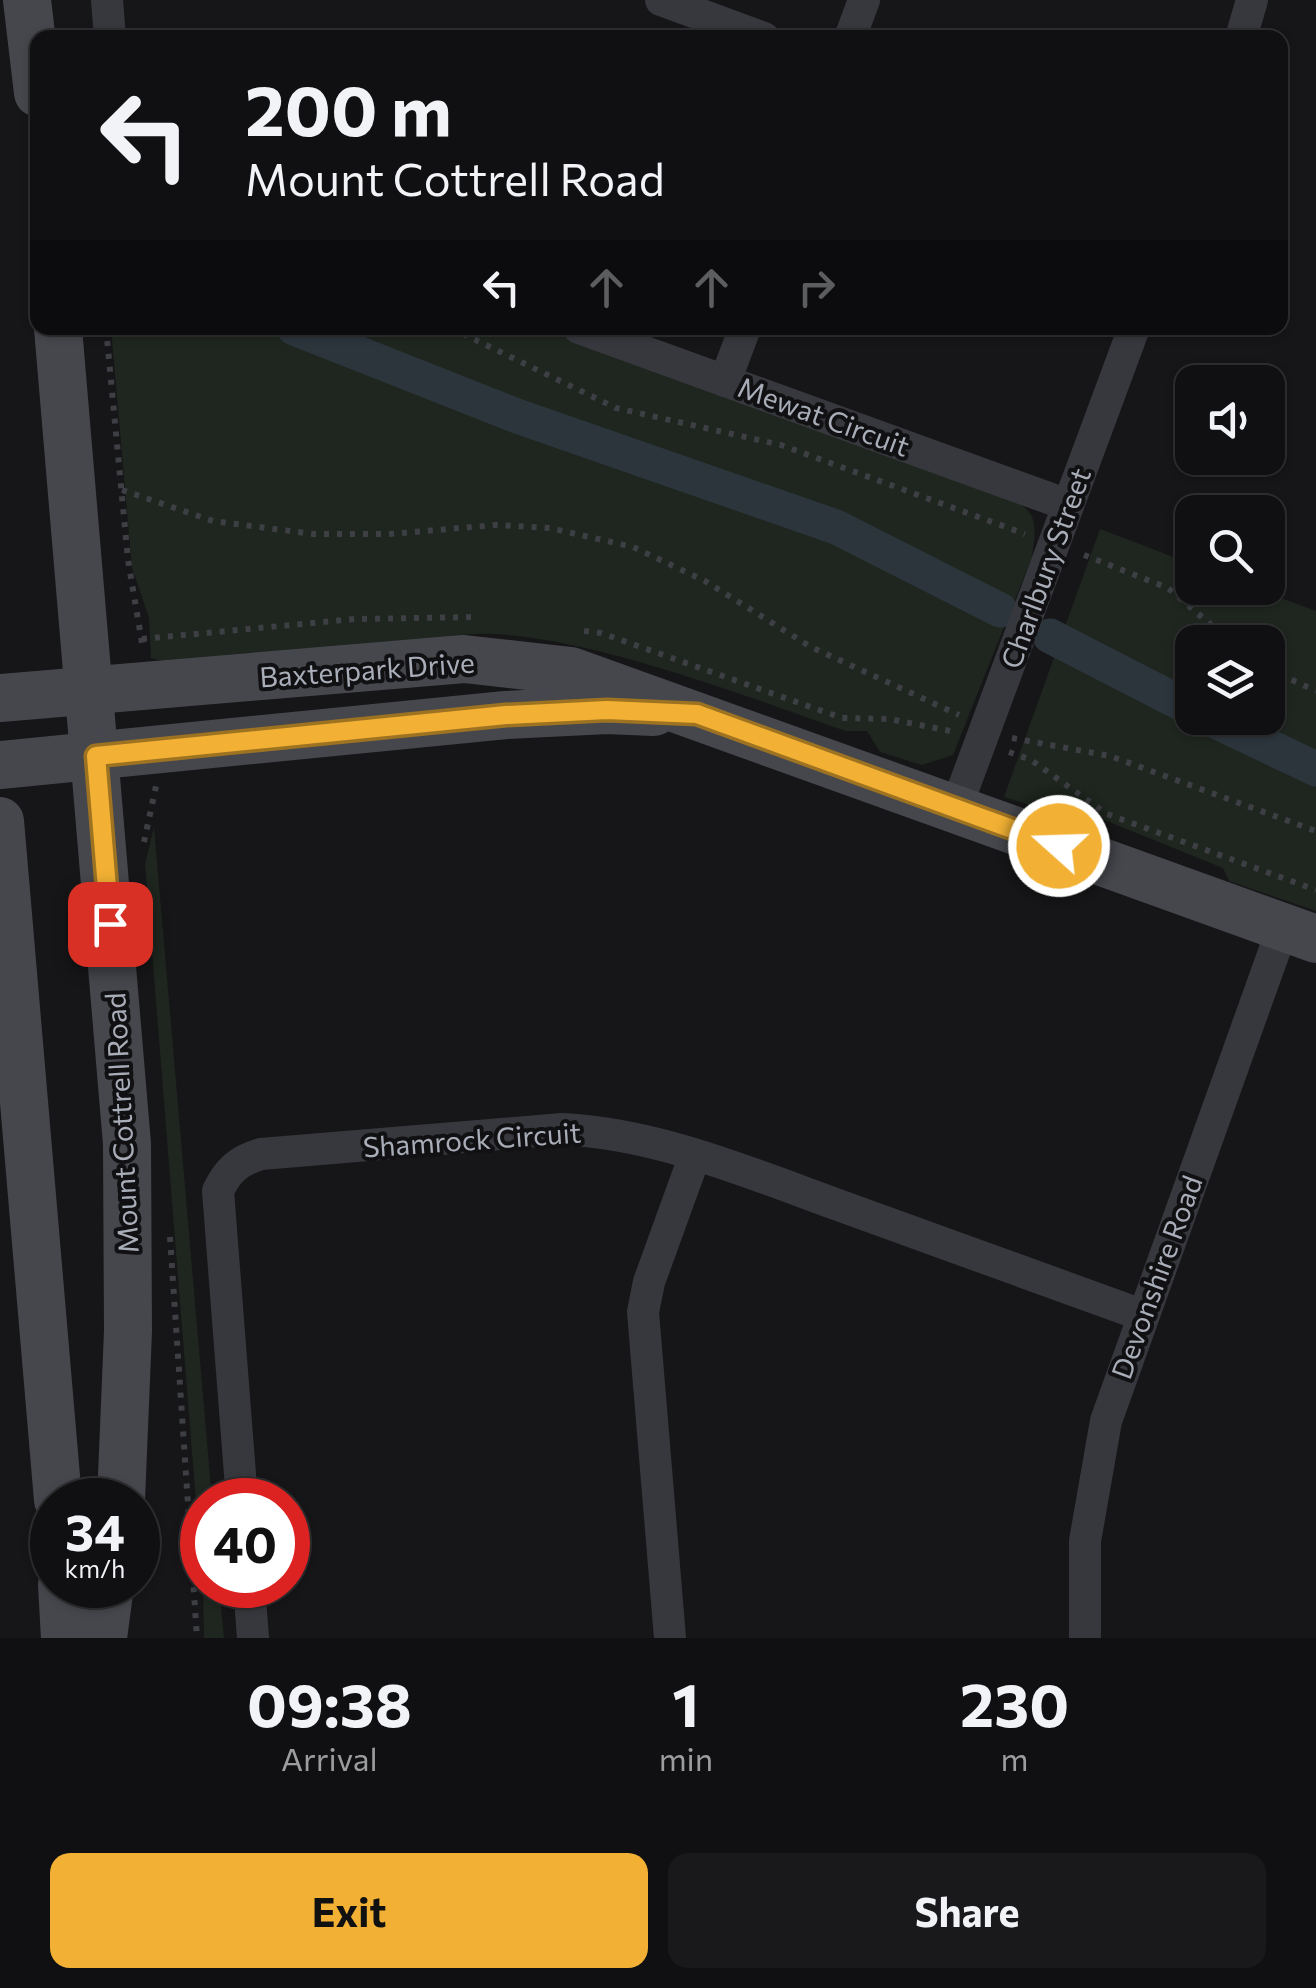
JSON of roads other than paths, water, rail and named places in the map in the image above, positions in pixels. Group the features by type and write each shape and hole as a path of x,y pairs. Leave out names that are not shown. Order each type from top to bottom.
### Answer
{"street":[{"path":"27,0 31,30"},
{"path":"107,0 109,30"},
{"path":"661,0 742,30"},
{"path":"853,30 864,0"},
{"path":"1243,30 1252,0"},
{"name":"Mount Cottrell Road","path":"59,335 126,1144 128,1331 122,1478"},
{"name":"Mewat Circuit","path":"599,335 1068,505"},
{"path":"725,381 741,335"},
{"name":"Charlbury Street","path":"956,808 1131,335"},
{"name":"Baxterpark Drive","path":"0,698 464,659 571,671 1300,933"},
{"name":"Baxterpark Drive","path":"0,765 506,715 607,710 697,714"},
{"path":"0,821 56,1478"},
{"name":"Devonshire Road","path":"1085,1638 1085,1541 1096,1462 1115,1389 1300,933"},
{"name":"Shamrock Circuit","path":"240,1478 218,1192 227,1173 242,1160 261,1154 562,1129 641,1138 1142,1315"},
{"path":"670,1638 643,1312 648,1282 695,1155"},
{"path":"63,1608 65,1638"},
{"path":"102,1638 107,1608"},
{"path":"251,1608 254,1638"}],"waterway":[{"path":"312,335 517,416 836,527 1000,610"},
{"path":"1050,636 1175,700"},
{"path":"1245,735 1316,769"}]}
